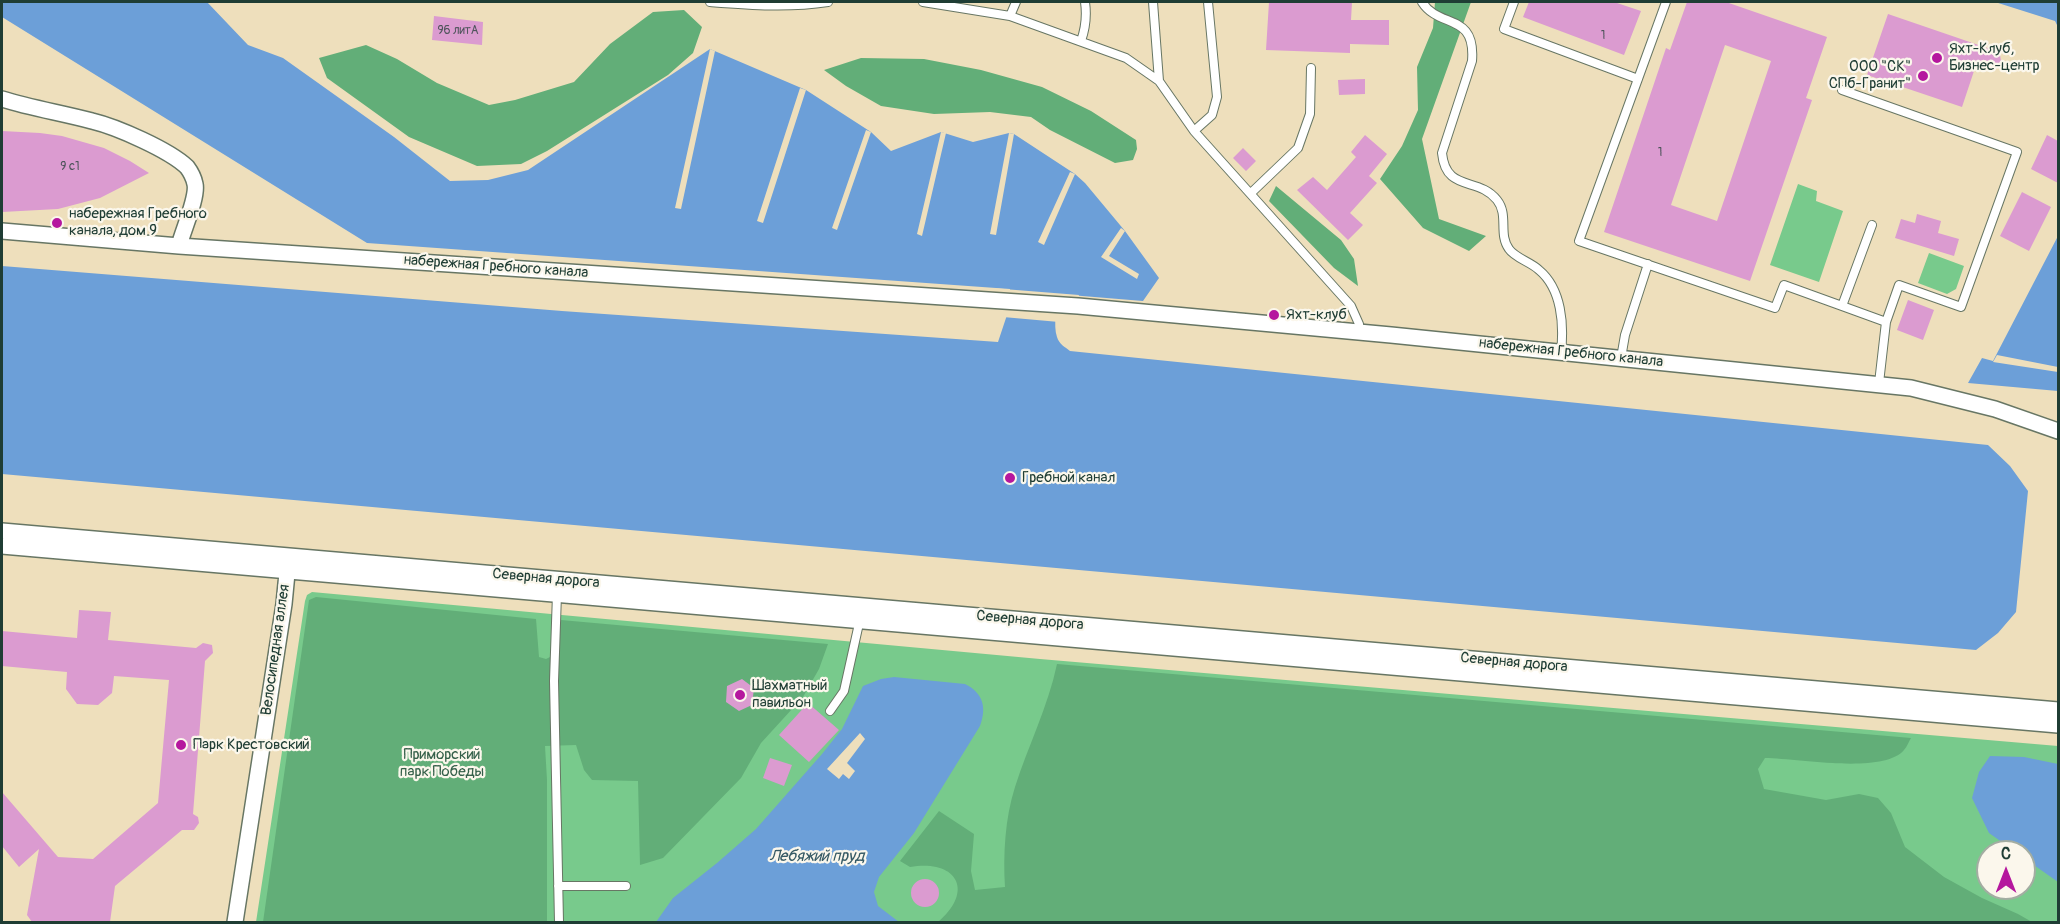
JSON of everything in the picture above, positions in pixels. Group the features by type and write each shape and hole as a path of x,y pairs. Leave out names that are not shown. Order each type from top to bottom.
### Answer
{"street":[{"path":"2,99 94,121 121,131 168,154 188,168 195,183 196,196 184,225 179,246"},
{"name":"набережная Гребного канала","path":"2,231 179,246 1078,306 1561,352 1879,383 1954,397 2058,431"},
{"name":"Северная дорога","path":"2,531 288,564"},
{"name":"Северная дорога","path":"2,546 288,564 558,587 2058,725"},
{"name":"Велосипедная аллея","path":"235,922 288,564"},
{"name":"Северная дорога","path":"860,614 2058,710"}],"lane":[{"path":"710,2 806,5 828,2"},
{"path":"924,2 1010,16 1126,58 1159,81 1194,131 1351,306 1359,324 1359,333"},
{"path":"1010,16 1016,2"},
{"path":"1081,41 1087,15 1085,2"},
{"path":"1153,2 1159,81"},
{"path":"1194,131 1212,115 1218,97 1208,2"},
{"path":"1422,2 1427,10 1459,25 1470,35 1473,47 1472,61 1442,153 1443,166 1451,177 1484,190 1497,199 1504,212 1504,240 1509,250 1541,271 1552,286 1562,322 1561,352"},
{"path":"1514,2 1504,29 1638,80"},
{"path":"1665,2 1579,241 1775,308 1784,285 1886,322"},
{"path":"1251,193 1298,148 1310,114 1311,68"},
{"path":"1842,90 2018,152 1961,307 1899,285 1886,322 1879,383"},
{"path":"1842,306 1872,225"},
{"path":"1621,358 1625,335 1648,264"},
{"path":"558,587 554,681 559,922"},
{"path":"830,711 844,691 860,614"},
{"path":"558,886 626,886"}],"green space":[{"path":"1435,2 1471,2 1422,139 1439,219 1486,236 1469,251 1423,228 1380,179 1402,146 1418,110 1417,67 1433,28"},
{"path":"684,10 702,27 693,53 668,75 547,151 521,164 477,166 409,137 327,78 319,58 366,45 397,59 437,83 489,105 515,100 574,82 610,44 653,12"},
{"path":"861,58 924,59 981,70 1042,87 1091,111 1136,140 1137,149 1133,160 1115,163 1050,130 1031,117 990,112 934,114 881,106 824,70"},
{"path":"1798,184 1817,191 1816,201 1843,211 1819,282 1770,265"},
{"path":"1276,186 1341,240 1354,259 1358,286 1334,268 1269,201"},
{"path":"1929,253 1964,266 1956,289 1947,294 1918,283"},
{"name":"Приморский парк Победы","path":"312,592 1040,659 2058,746 2058,922 256,922 307,595"},
{"path":"316,597 536,619 539,657 546,659 558,653 561,620 828,644 819,669 803,697 761,743 741,778 663,858 640,865 638,781 592,780 584,770 576,745 545,746 547,922 263,922 309,600"},
{"path":"1057,664 1911,738 1904,750 1893,758 1878,762 1859,764 1765,758 1758,769 1764,789 1826,800 1859,794 1878,798 1891,813 1905,847 1944,877 1976,895 1976,900 1986,900 2032,922 938,922 956,899 958,889 956,880 939,868 910,867 900,861 939,811 974,834 971,871 975,890 1005,887 1004,862 1009,811 1020,772 1048,696"}],"water":[{"name":"Гребной канал","path":"2,2 207,2 248,45 283,58 394,137 450,181 488,180 528,170 710,49 806,90 871,132 891,151 941,132 973,142 1009,133 1014,134 1085,183 1125,231 1159,278 1143,301 1058,294 1055,321 1057,337 1059,342 1070,351 1988,445 2010,466 2028,491 2016,612 1998,633 1976,650 2,474 2,266 562,311 998,342 1007,315 1010,289 367,243 2,17"},
{"path":"1995,2 2058,2 2058,27 2055,21"},
{"path":"2058,236 2058,391 1968,383 1982,358 1993,361"},
{"name":"Лебяжий пруд","path":"894,677 965,684 980,696 983,707 980,726 914,833 879,877 874,892 878,906 899,922 656,922 673,898 756,829 822,754 842,729 863,686"},
{"path":"1990,756 2024,757 2058,764 2058,882 2036,866 2036,840 1999,840 1989,833 1972,798 1979,772"}],"pier":[{"path":"710,49 715,51 681,209 675,208"},
{"path":"800,88 806,90 763,223 757,221"},
{"path":"866,130 871,132 837,230 832,228"},
{"path":"941,132 946,133 922,236 917,234"},
{"path":"1009,133 1014,134 996,235 990,234"},
{"path":"1070,172 1075,174 1044,245 1038,242"},
{"path":"1121,228 1125,231 1109,256 1139,274 1137,279 1101,257"},
{"path":"991,288 1079,295 1078,298 1061,297 1059,322 1003,317 1006,292 990,291"},
{"path":"1997,355 2058,367 2058,372 1993,362"},
{"path":"860,733 865,739 847,763 855,771 849,779 843,774 839,779 827,769"}],"building":[{"path":"1269,2 1352,2 1351,20 1389,20 1389,45 1350,44 1350,53 1266,50"},
{"path":"1529,2 1614,2 1641,11 1624,55 1523,17"},
{"path":"1687,2 1726,2 1827,37 1806,98 1812,100 1750,281 1604,232 1666,48 1670,50","holes":["1725,45 1771,61 1717,221 1671,205"]},
{"name":"Яхт-Клуб, Бизнес-центр","path":"1888,14 1996,51 2001,61 1991,67 1977,62 1962,107 1867,75"},
{"path":"434,16 483,22 482,45 432,40"},
{"path":"1365,79 1365,94 1339,95 1338,80"},
{"path":"2,131 62,136 104,148 149,173 100,198 58,209 2,212"},
{"path":"1365,135 1387,154 1369,176 1377,183 1350,213 1363,225 1348,240 1297,190 1313,177 1327,190 1356,157 1351,152"},
{"path":"2047,135 2058,141 2058,183 2031,169"},
{"path":"1243,148 1256,161 1246,171 1233,158"},
{"path":"2022,192 2051,207 2029,251 2000,236"},
{"path":"1917,214 1941,221 1938,233 1959,239 1954,256 1895,238 1901,219 1915,223"},
{"path":"1908,300 1934,310 1923,340 1897,330"},
{"name":"Парк Крестовский","path":"79,610 111,612 108,640 196,648 203,643 212,645 213,653 205,661 193,814 198,817 199,823 194,830 182,830 115,886 110,922 32,922 27,915 39,849 19,867 2,846 2,792 58,857 93,859 158,803 169,680 114,676 112,693 98,705 77,704 66,689 67,672 2,666 2,631 77,638"},
{"name":"Шахматный павильон","path":"742,679 754,688 752,705 739,711 726,702 727,686"},
{"path":"808,703 839,730 809,762 779,735"},
{"path":"770,758 792,765 784,786 763,778"},
{"path":"925,879 935,883 939,893 935,903 925,907 915,903 911,893 915,883"}],"place":[{"name":"Яхт-Клуб, Бизнес-центр","path":"1937,58"},
{"name":"ООО \"СК\" СПб-Гранит\"","path":"1923,76"},
{"name":"набережная Гребного канала, дом 9","path":"57,223"},
{"name":"Яхт-клуб","path":"1274,315"},
{"name":"Гребной канал","path":"1010,478"},
{"name":"Шахматный павильон","path":"740,695"},
{"name":"Парк Крестовский","path":"181,745"}]}
